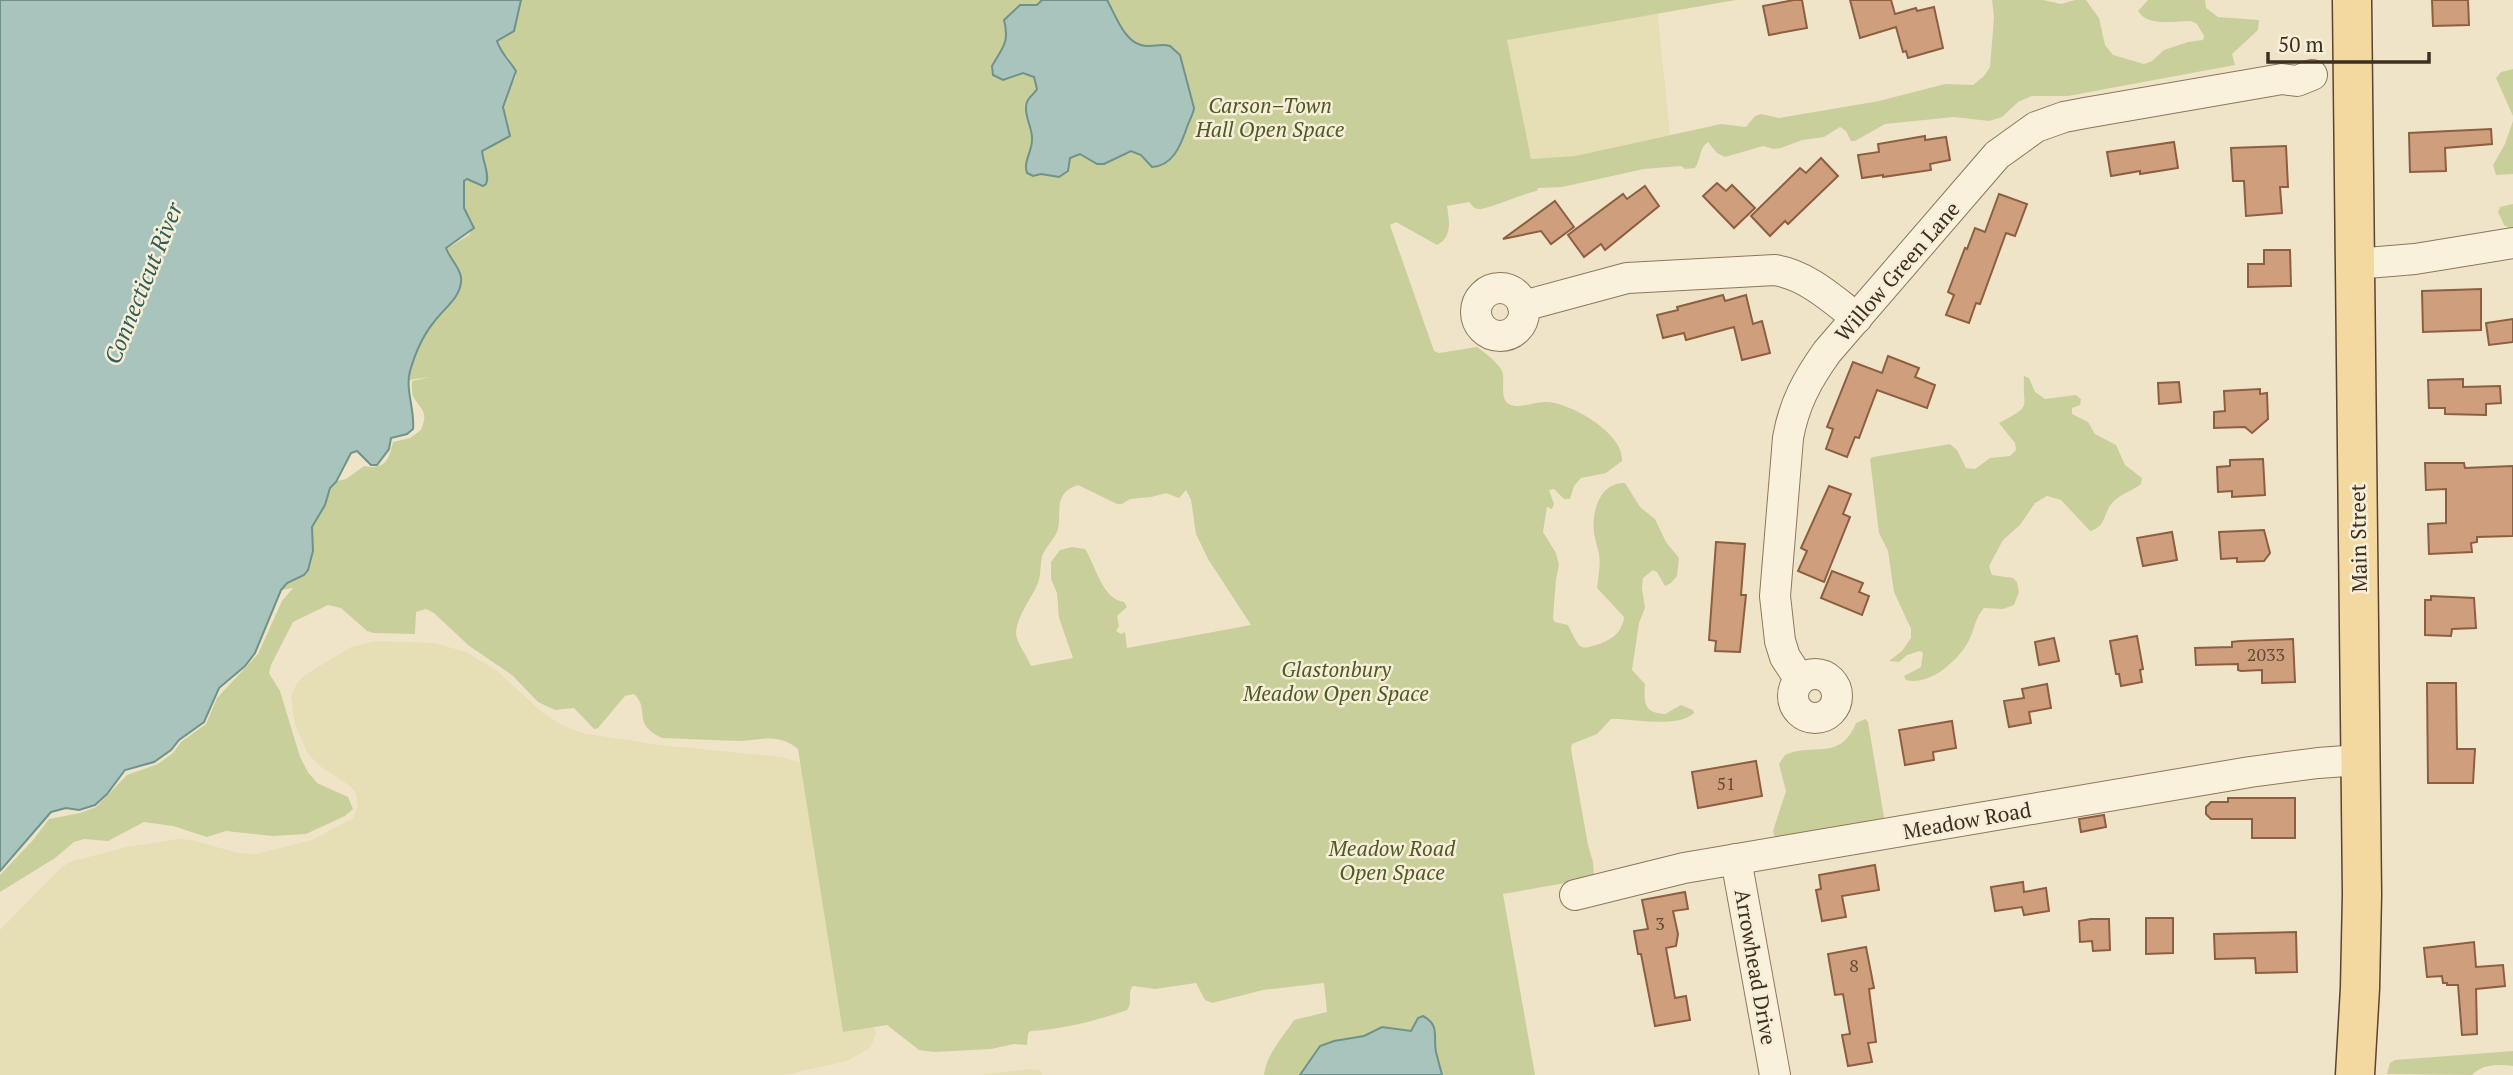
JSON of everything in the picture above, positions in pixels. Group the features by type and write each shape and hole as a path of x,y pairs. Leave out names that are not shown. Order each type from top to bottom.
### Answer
{"main road":[{"name":"Main Street","path":"2352,0 2361,942 2355,1075"}],"street":[{"name":"Willow Green Lane","path":"1800,680 1785,657 1780,641 1775,596 1792,417 1805,383 1828,352 1997,155 2036,127 2064,117 2282,79 2297,81 2312,75 2353,72"},
{"path":"2355,264 2428,257 2513,243"},
{"path":"1523,306 1627,278 1775,270 1801,277 1857,318"},
{"name":"Meadow Road","path":"1575,894 1736,859 2272,769 2360,760"},
{"name":"Arrowhead Drive","path":"1736,859 1775,1075"}],"shaded area":[{"path":"1657,7 1670,135 1575,156 1523,161 1373,62"},
{"path":"377,641 434,643 466,652 496,670 544,714 582,733 659,745 781,757 803,763 867,995 876,1034 870,1048 847,1061 784,1075 0,1075 0,930 61,868 70,862 126,847 179,839 238,853 256,854 312,840 353,818 358,806 356,793 308,754 295,725 291,696 297,683 305,675 351,647"},
{"path":"1040,1070 1042,1075 977,1075"}],"green space":[{"path":"521,0 1736,0 1507,40 1531,159 1575,156 1721,124 1746,127 1755,116 1761,114 1779,118 1879,101 1945,84 1973,85 1990,67 1994,18 1992,0 2043,0 2061,4 2086,0 2099,18 2105,45 2113,55 2144,64 2152,61 2164,50 2203,40 2204,36 2197,24 2191,21 2162,22 2142,16 2138,11 2148,0 2205,0 2206,8 2218,17 2259,20 2258,30 2232,54 2235,65 2068,96 2032,96 2018,102 2002,117 1989,121 1954,117 1885,124 1855,141 1851,141 1846,131 1840,127 1824,137 1802,140 1781,148 1763,146 1725,157 1717,153 1708,142 1703,147 1695,168 1685,169 1681,166 1644,169 1562,187 1538,188 1537,191 1483,209 1475,208 1469,202 1447,206 1448,233 1437,245 1396,222 1390,225 1434,351 1439,353 1477,347 1501,369 1504,397 1509,404 1517,406 1546,402 1568,407 1606,430 1621,451 1622,461 1606,473 1581,478 1574,486 1570,499 1564,499 1554,489 1549,490 1554,504 1552,509 1547,507 1543,532 1556,553 1559,565 1553,618 1555,622 1568,625 1578,644 1585,648 1609,640 1623,623 1624,617 1597,588 1600,558 1594,520 1598,502 1608,488 1625,483 1640,507 1655,519 1666,542 1679,558 1677,576 1671,583 1665,586 1653,570 1643,578 1645,608 1639,623 1632,670 1645,684 1645,701 1649,709 1665,714 1681,705 1694,713 1687,718 1666,722 1611,719 1597,734 1572,744 1594,878 1503,894 1535,1075 1333,1075 1318,1048 1300,1075 1264,1075 1271,1053 1294,1020 1327,1012 1324,983 1263,990 1212,1003 1205,1000 1196,983 1155,989 1133,986 1127,1010 1080,1024 1031,1031 1028,1033 1027,1045 1014,1044 991,1049 934,1052 919,1050 887,1025 843,1032 798,749 775,739 737,741 662,738 647,727 639,700 634,694 625,696 598,728 594,729 574,708 555,710 538,702 512,675 468,645 434,613 426,609 416,612 415,634 374,633 367,631 341,608 328,605 293,622 271,665 269,673 280,691 300,757 317,783 348,797 353,809 345,816 306,834 273,836 226,831 207,837 173,826 144,822 108,841 84,839 74,842 55,858 0,892 0,875 49,819 96,807 127,775 158,764 173,753 181,742 206,724 217,698 258,654 282,601 293,588 281,590 287,583 304,575 313,551 312,527 325,505 330,488 364,466 381,465 390,454 393,442 410,438 421,430 424,416 413,396 412,381 430,377 409,380 410,371 424,336 451,303 458,268 446,249 469,235 474,225 464,208 464,181 472,180 483,185 488,177 482,151 503,141 508,122 503,107 516,76 497,41 514,31","holes":["1078,485 1117,504 1166,493 1179,498 1186,490 1191,500 1196,534 1208,559 1251,625 1127,648 1125,632 1121,634 1116,631 1119,626 1117,616 1127,607 1124,602 1110,595 1100,581 1085,549 1072,547 1060,550 1051,562 1051,579 1057,593 1059,618 1073,658 1031,666 1018,640 1017,625 1038,583 1043,554 1058,530 1062,496 1068,489"]},
{"path":"2513,69 2513,116 2496,78 2501,72"},
{"path":"2513,121 2513,174 2496,175 2493,165 2505,144"},
{"path":"2513,204 2513,230 2504,225 2498,212 2500,207"},
{"path":"2024,376 2029,378 2035,392 2045,399 2076,395 2081,399 2080,405 2072,408 2072,414 2088,422 2095,434 2116,445 2125,465 2142,478 2141,484 2116,499 2102,523 2090,531 2061,500 2047,496 2035,503 2020,525 2003,540 1989,566 1992,575 2013,578 2017,582 2019,592 2014,605 2003,609 1984,608 1967,644 1956,658 1941,671 1924,680 1906,680 1904,676 1921,667 1923,653 1920,651 1907,655 1899,662 1889,661 1902,651 1911,638 1911,629 1894,592 1888,551 1879,533 1870,459 1950,444 1957,450 1966,468 1975,469 1990,458 2010,456 2016,450 2015,443 1999,423 2022,409"},
{"path":"1865,719 1868,722 1885,823 1775,838 1773,831 1786,791 1779,764 1785,755 1796,751 1834,747 1850,735 1856,723"},
{"path":"2513,1051 2513,1066 2486,1067 2472,1075 2387,1074 2390,1063 2395,1060"}],"water":[{"name":"Connecticut River","path":"0,0 521,0 514,31 497,41 516,71 503,107 510,136 482,151 487,173 486,184 483,186 467,179 464,181 464,208 474,228 446,248 460,273 461,284 456,296 426,333 412,365 409,385 413,429 407,434 391,438 389,449 377,465 371,465 357,451 351,453 330,488 325,505 312,527 313,551 308,570 281,590 255,653 245,666 219,688 204,722 154,762 125,770 95,805 79,810 66,808 51,812 0,871"},
{"path":"1042,0 1107,0 1121,26 1135,42 1145,46 1170,46 1180,55 1194,108 1181,143 1165,163 1152,167 1141,155 1131,151 1104,164 1097,164 1080,154 1070,158 1068,171 1059,177 1041,174 1033,176 1027,173 1026,164 1032,136 1026,104 1037,89 1034,77 1023,73 1003,80 993,75 992,66 1005,40 1004,20 1020,5 1037,5"},
{"path":"1423,1016 1434,1027 1436,1052 1442,1075 1300,1075 1320,1046 1364,1036 1382,1027 1411,1031 1418,1018"}],"building":[{"path":"1802,0 1807,28 1769,35 1763,6"},
{"path":"1850,0 1891,0 1895,14 1916,8 1917,11 1934,7 1943,48 1908,58 1906,51 1903,52 1896,27 1860,38"},
{"path":"2432,0 2468,0 2469,25 2433,26"},
{"path":"2491,129 2492,144 2445,148 2446,171 2410,172 2409,133"},
{"path":"1925,136 1925,140 1946,137 1950,160 1930,164 1931,170 1862,178 1858,155 1879,152 1878,144"},
{"path":"2174,142 2178,168 2111,176 2107,152"},
{"path":"2286,146 2288,187 2280,187 2282,213 2246,216 2244,181 2233,181 2231,148"},
{"path":"1821,158 1838,176 1788,224 1785,221 1770,236 1751,216 1800,168 1806,173"},
{"path":"1717,183 1726,191 1732,185 1755,208 1734,228 1703,196"},
{"path":"1645,186 1659,206 1605,250 1601,244 1584,257 1568,235 1623,194 1627,199"},
{"path":"1999,194 2027,204 2015,236 2006,233 1980,304 1976,303 1969,323 1946,315 1954,295 1948,292 1975,228 1985,232"},
{"path":"1555,201 1574,227 1551,244 1541,231 1503,239"},
{"path":"2264,250 2290,250 2291,286 2248,287 2248,264 2264,264"},
{"path":"2481,289 2481,330 2423,332 2422,291"},
{"path":"1723,295 1725,301 1746,295 1753,324 1762,321 1770,353 1742,360 1734,327 1686,340 1684,333 1663,338 1657,315"},
{"path":"2513,319 2513,342 2489,345 2486,323"},
{"path":"1888,356 1919,368 1915,377 1935,385 1927,408 1877,390 1859,438 1855,437 1847,457 1826,449 1833,429 1827,427 1853,362 1882,373"},
{"path":"2463,379 2463,387 2500,386 2501,403 2486,404 2486,415 2445,414 2445,408 2429,408 2428,380"},
{"path":"2179,382 2181,402 2159,404 2158,383"},
{"path":"2260,389 2260,394 2267,393 2268,419 2252,433 2245,427 2214,428 2214,412 2225,411 2224,391"},
{"path":"2263,459 2265,495 2232,497 2232,491 2218,492 2217,467 2230,466 2230,460"},
{"path":"2425,463 2464,463 2465,468 2513,466 2513,536 2477,537 2477,542 2471,543 2472,552 2429,554 2428,524 2446,523 2446,489 2426,490"},
{"path":"1829,486 1851,494 1843,514 1850,517 1824,582 1798,571 1807,551 1801,548"},
{"path":"2264,530 2270,553 2264,561 2237,562 2237,558 2221,559 2219,532"},
{"path":"2172,532 2177,560 2143,566 2137,538"},
{"path":"1716,542 1745,544 1741,595 1746,595 1740,652 1715,651 1716,641 1709,640"},
{"path":"1832,571 1863,583 1859,592 1869,596 1862,615 1821,598"},
{"path":"2431,596 2474,598 2476,628 2452,629 2451,636 2425,635 2425,600 2431,600"},
{"path":"2137,636 2143,669 2140,670 2142,682 2121,686 2110,641"},
{"path":"2054,638 2059,661 2039,665 2035,642"},
{"path":"2293,639 2295,682 2262,683 2262,670 2241,671 2238,670 2238,664 2196,665 2195,648 2232,647 2232,642 2240,641"},
{"path":"2427,683 2456,683 2457,749 2475,749 2473,783 2428,783"},
{"path":"2047,684 2051,708 2029,712 2031,723 2009,727 2004,701 2024,698 2022,689"},
{"path":"1952,721 1956,748 1933,752 1934,760 1905,765 1899,730"},
{"path":"1756,761 1762,796 1698,808 1692,772"},
{"path":"2228,798 2295,798 2295,838 2252,838 2252,819 2211,819 2206,814 2206,807 2211,802 2228,802"},
{"path":"2104,815 2106,827 2081,832 2079,819"},
{"path":"1875,865 1879,890 1842,896 1846,917 1822,921 1816,890 1821,889 1819,875"},
{"path":"2023,882 2024,892 2046,888 2049,911 2024,915 2022,907 1995,911 1991,887"},
{"path":"1685,892 1688,909 1673,911 1678,934 1676,946 1666,948 1675,998 1686,996 1690,1020 1655,1026 1634,931 1648,929 1642,900"},
{"path":"2146,918 2173,918 2173,953 2146,954"},
{"path":"2109,919 2110,950 2093,951 2092,941 2080,942 2079,921"},
{"path":"2296,932 2297,972 2256,973 2255,958 2215,959 2214,934"},
{"path":"2474,942 2476,967 2503,965 2505,986 2476,989 2477,1034 2462,1035 2458,985 2443,983 2442,976 2427,977 2424,948"},
{"path":"1866,947 1874,988 1869,989 1876,1042 1868,1043 1872,1062 1848,1066 1842,1035 1850,1034 1843,994 1835,995 1828,954"}],"park label":[{"name":"Carson–Town Hall Open Space","path":"1270,117"},
{"name":"Glastonbury Meadow Open Space","path":"1336,681"},
{"name":"Meadow Road Open Space","path":"1392,860"}]}
